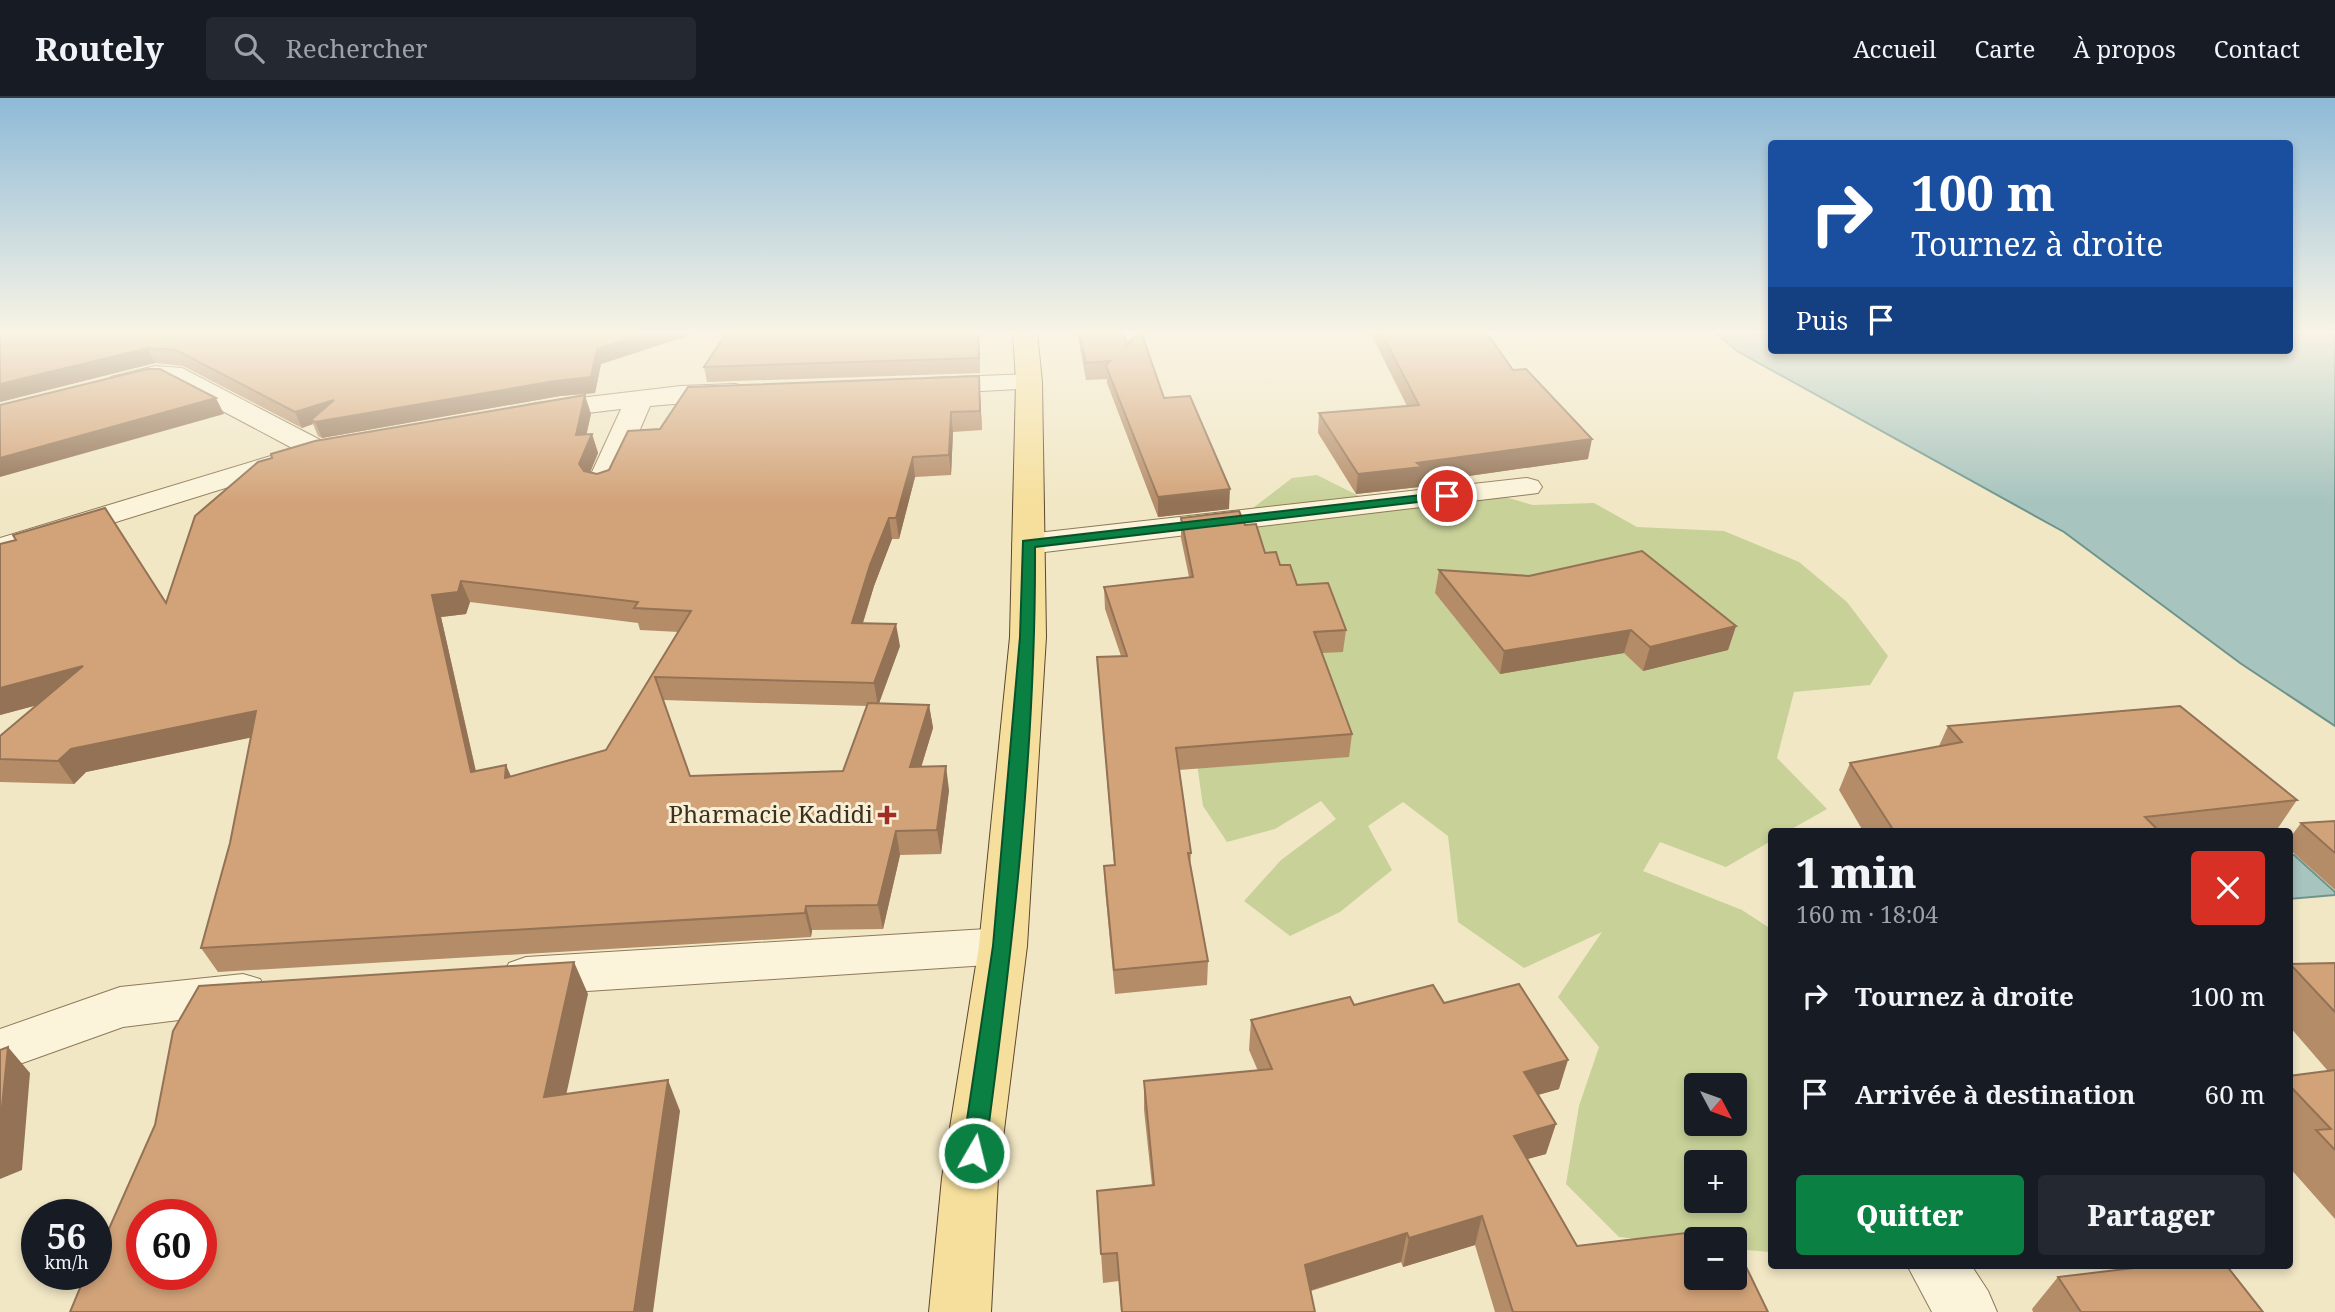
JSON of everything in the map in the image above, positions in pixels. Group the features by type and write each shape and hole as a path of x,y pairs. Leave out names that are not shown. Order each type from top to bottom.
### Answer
{"main road":[{"path":"960,1312 970,1178 1003,946 1028,637 1029,389"}],"street":[{"path":"90,391 99,389"},
{"path":"0,548 331,448 204,389"},
{"path":"506,416 640,398 764,391"},
{"path":"602,483 640,398"},
{"path":"1028,544 1527,487"},
{"path":"479,979 1003,946"},
{"path":"0,1050 120,1007 285,990"},
{"path":"1939,1269 1966,1312"}],"green space":[{"path":"1317,475 1363,498 1491,493 1533,505 1594,503 1637,527 1724,531 1799,562 1847,602 1888,656 1870,685 1794,692 1777,758 1827,809 1793,828 1768,828 1768,843 1726,867 1660,842 1643,871 1742,910 1768,927 1768,1252 1747,1250 1747,1227 1684,1227 1684,1244 1619,1237 1566,1184 1579,1106 1599,1047 1558,997 1602,932 1524,968 1458,922 1448,836 1403,802 1368,826 1392,870 1340,912 1290,936 1244,901 1281,860 1336,819 1321,801 1275,829 1227,842 1203,806 1193,735 1240,518 1292,478"}],"water":[{"path":"1805,389 2335,389 2335,726 2240,663 2064,532"},
{"path":"2293,855 2335,892 2335,895 2293,899"}],"building":[{"path":"67,389 198,389 216,398 0,458 0,405"},
{"path":"250,389 510,389 315,422 311,420 334,400 295,412"},
{"path":"687,389 979,389 980,411 951,412 949,455 913,457 896,518 889,518 870,565 852,623 896,624 874,683 655,677 690,776 843,771 868,703 929,705 910,767 946,766 937,830 896,831 878,905 806,906 805,913 201,948 230,843 256,711 71,749 58,761 0,759 0,736 83,666 0,688 0,544 16,540 13,535 105,508 166,603 195,516 258,462 272,458 271,454 315,441 585,395 576,435 592,434 579,464 584,471 597,474 609,470 628,431 660,429","holes":["461,581 638,602 634,608 691,611 606,750 505,778 506,765 471,772 432,595 458,592"]},
{"path":"1115,389 1161,389 1164,398 1190,396 1230,489 1158,497"},
{"path":"1410,389 1545,389 1592,439 1417,463 1422,467 1358,474 1319,413 1419,405"},
{"path":"1239,511 1245,525 1256,524 1265,553 1276,552 1280,565 1290,565 1297,585 1328,583 1346,630 1314,632 1352,734 1176,748 1191,853 1188,853 1208,961 1114,970 1104,866 1115,865 1097,657 1127,656 1104,587 1193,577 1181,518"},
{"path":"1642,551 1736,626 1650,647 1631,630 1504,651 1439,570 1529,576"},
{"path":"2180,706 2297,800 2145,817 2156,828 1892,828 1850,763 1962,742 1948,726"},
{"path":"2335,821 2335,853 2301,823"},
{"path":"574,962 544,1097 668,1080 634,1312 70,1312 79,1290 112,1290 112,1222 155,1125 173,1031 199,986"},
{"path":"2335,963 2335,1012 2293,967 2293,964"},
{"path":"1519,984 1568,1060 1524,1072 1556,1124 1514,1136 1577,1246 1684,1233 1684,1290 1747,1290 1747,1269 1768,1312 1513,1312 1482,1216 1409,1238 1407,1233 1305,1265 1315,1312 1122,1312 1117,1253 1101,1254 1097,1191 1154,1185 1144,1081 1272,1069 1251,1020 1350,997 1354,1005 1433,985 1444,1003"},
{"path":"8,1047 0,1127 0,1050"},
{"path":"2335,1070 2335,1150 2316,1130 2331,1129 2293,1089 2293,1075"},
{"path":"2125,1269 2229,1269 2263,1312 2081,1312 2058,1277"}],"place":[{"name":"Pharmacie Kadidi","path":"887,815"}],"route":[{"path":"974,1153 1003,946 1028,637 1028,544 1447,496"}]}
